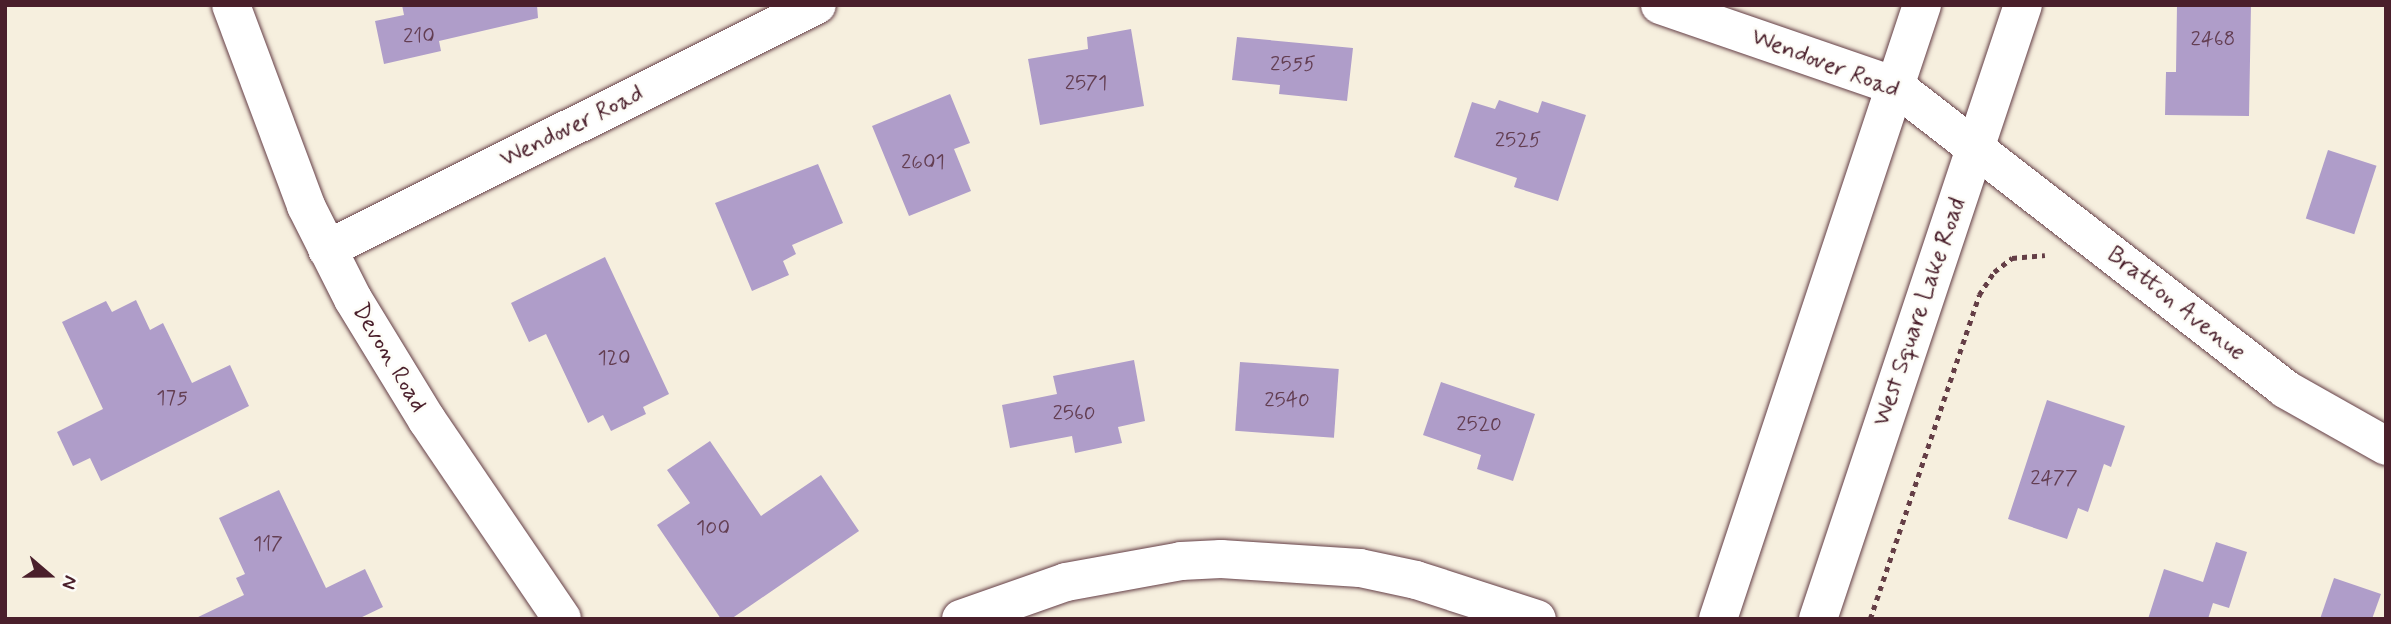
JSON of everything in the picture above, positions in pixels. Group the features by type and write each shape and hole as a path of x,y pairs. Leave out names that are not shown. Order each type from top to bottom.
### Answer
{"main road":[{"name":"Devon Road","path":"231,5 254,77 327,249 421,410 562,619"},
{"name":"Wendover Road","path":"327,249 817,5"},
{"name":"Wendover Road","path":"1660,5 1895,86 1975,148"},
{"path":"1718,619 1922,5"},
{"name":"West Square Lake Road","path":"1818,619 2023,5"},
{"name":"Bratton Avenue","path":"1975,148 2285,389 2386,446"},
{"path":"961,619 1066,582 1181,561 1221,559 1360,568 1416,580 1537,619"}],"path":[{"path":"1870,619 1979,295 1994,272 2012,258 2034,253 2049,256"}],"building":[{"path":"402,5 537,5 538,18 439,41 441,51 384,64 375,21 404,15"},
{"path":"2177,5 2251,5 2249,116 2165,115 2166,72 2176,72"},
{"path":"1131,29 1144,106 1040,125 1028,59 1088,49 1087,37"},
{"path":"1237,37 1353,48 1347,101 1279,94 1280,85 1232,80"},
{"path":"950,94 970,143 954,149 971,191 909,216 872,126"},
{"path":"1499,100 1538,113 1542,101 1586,115 1558,201 1514,187 1517,178 1454,157 1472,102 1495,109"},
{"path":"2328,150 2377,166 2354,234 2306,218"},
{"path":"818,164 843,223 792,245 796,254 783,261 789,275 752,291 715,203"},
{"path":"605,257 669,394 643,407 646,414 611,431 603,415 588,423 546,334 529,342 511,303"},
{"path":"136,300 150,330 163,323 192,383 230,365 249,406 101,481 90,458 73,466 57,432 103,409 62,322 106,301 112,312"},
{"path":"1134,360 1145,421 1118,427 1122,443 1075,453 1072,436 1010,448 1002,405 1057,394 1053,376"},
{"path":"1240,362 1339,369 1334,438 1235,431"},
{"path":"1441,382 1535,414 1513,481 1477,469 1481,455 1423,435"},
{"path":"2047,400 2125,426 2111,467 2104,464 2088,512 2078,508 2067,539 2008,519"},
{"path":"710,441 761,516 821,475 859,531 731,619 721,619 657,525 690,503 667,470"},
{"path":"279,490 326,588 365,569 383,607 358,619 194,619 244,595 236,578 245,574 219,518"},
{"path":"2216,542 2247,552 2229,608 2213,603 2208,619 2148,619 2164,569 2203,582"},
{"path":"2334,578 2381,594 2372,619 2320,619"}]}
